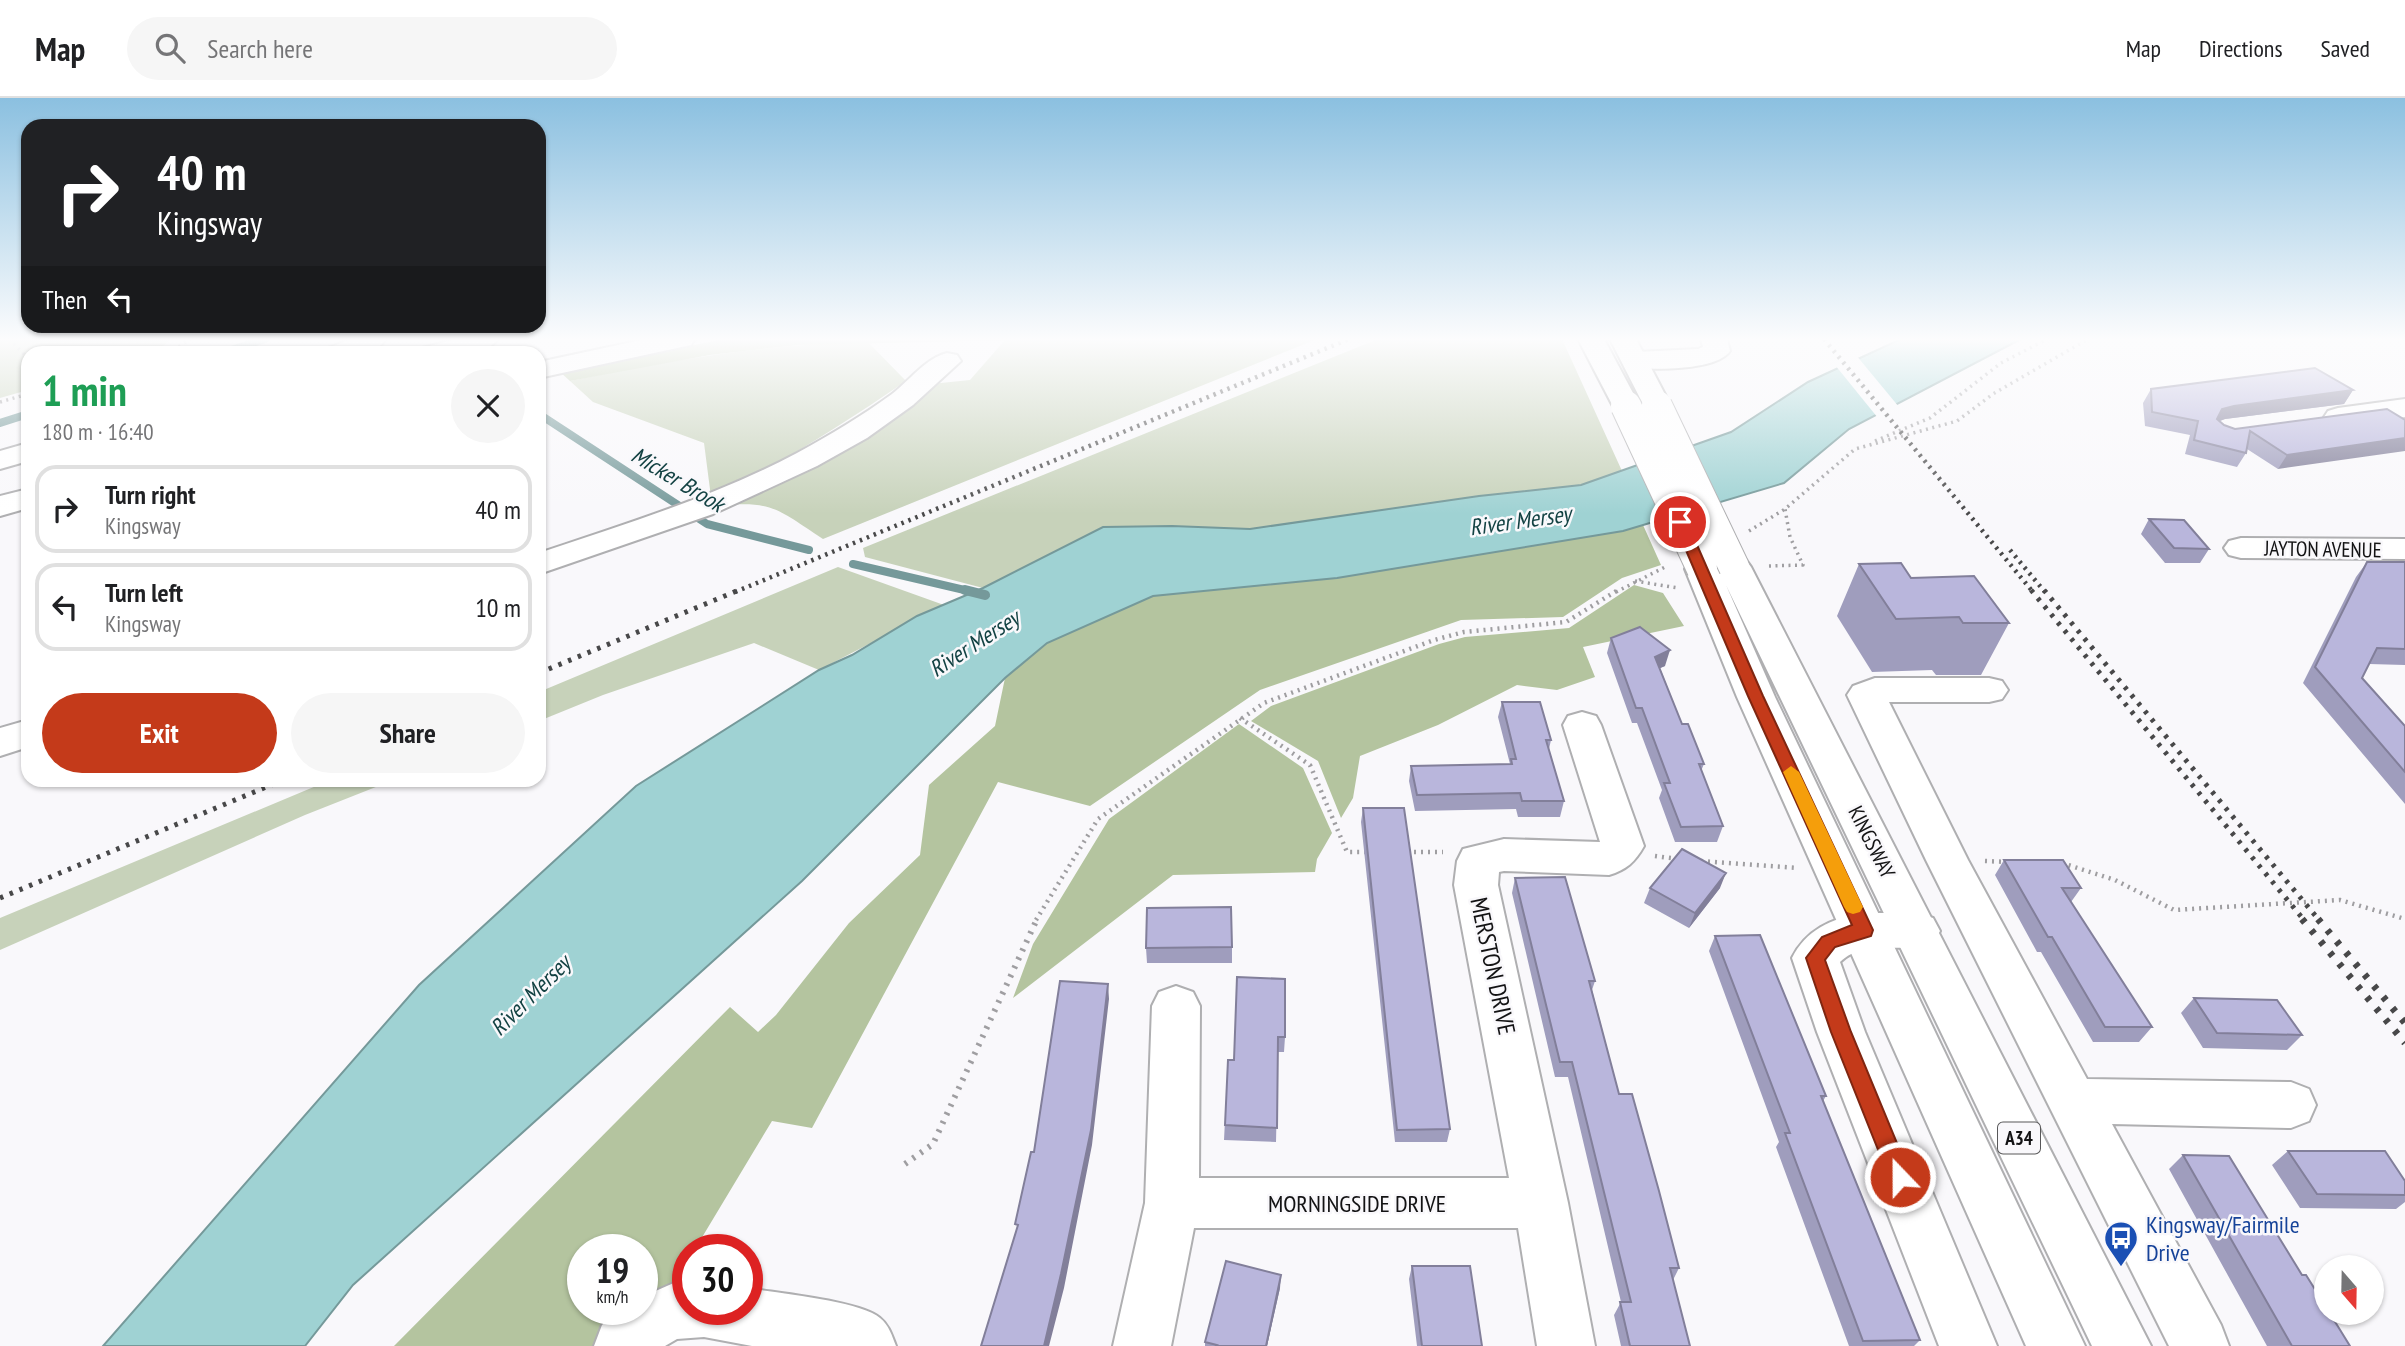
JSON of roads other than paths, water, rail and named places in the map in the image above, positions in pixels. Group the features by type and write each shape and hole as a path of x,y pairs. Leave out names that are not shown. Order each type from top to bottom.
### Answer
{"main road":[{"path":"546,561 765,483 872,420 905,397"},
{"name":"KINGSWAY","path":"1621,397 1717,565 1917,931 2122,1346"},
{"name":"KINGSWAY","path":"1653,397 1717,565 1756,696 2056,1346"},
{"path":"2309,421 2405,408"},
{"path":"0,460 21,454"},
{"path":"0,477 21,471"},
{"path":"0,506 21,500"},
{"path":"0,519 21,513"},
{"name":"JAYTON AVENUE","path":"2241,548 2405,549"},
{"path":"1989,690 1875,690 1866,695 1947,860 2200,1346"},
{"name":"MERSTON DRIVE","path":"1566,1346 1541,1203 1476,886 1478,860 1504,855 1609,859 1623,846 1582,725"},
{"path":"0,742 21,735"},
{"path":"1917,931 1864,930 1845,934 1828,942 1815,958 1841,1032 1968,1346"},
{"path":"1142,1346 1172,1203 1175,1006"},
{"path":"2072,1101 2291,1105"},
{"name":"MORNINGSIDE DRIVE","path":"1172,1203 1541,1203"},
{"path":"623,1346 646,1324 676,1311 704,1309 858,1336 867,1346"}],"water":[{"name":"River Mersey","path":"1785,397 1910,397 1849,429 1784,483 1623,531 1337,578 1153,596 1047,643 1005,678 802,881 353,1285 305,1346 103,1346 419,985 636,786 819,670 852,655 917,616 983,588 1103,527 1250,529 1479,496 1581,485 1731,432"}],"waterway":[{"path":"0,423 21,416"},
{"name":"Micker Brook","path":"546,419 707,524 809,550"},
{"name":"Micker Brook","path":"853,564 973,592"},
{"name":"Micker Brook","path":"965,590 973,592"},
{"name":"Micker Brook","path":"973,592 985,595"}],"railway":[{"path":"735,592 1208,397"},
{"path":"1872,397 2033,592"},
{"path":"2010,550 2045,592"},
{"path":"546,670 739,590"},
{"path":"2031,590 2304,920"},
{"path":"2044,590 2319,920"},
{"path":"0,898 266,787"},
{"path":"2302,919 2405,1043"},
{"path":"2318,919 2405,1023"}],"place":[{"name":"Kingsway/Fairmile Drive","path":"2121,1268"}]}
